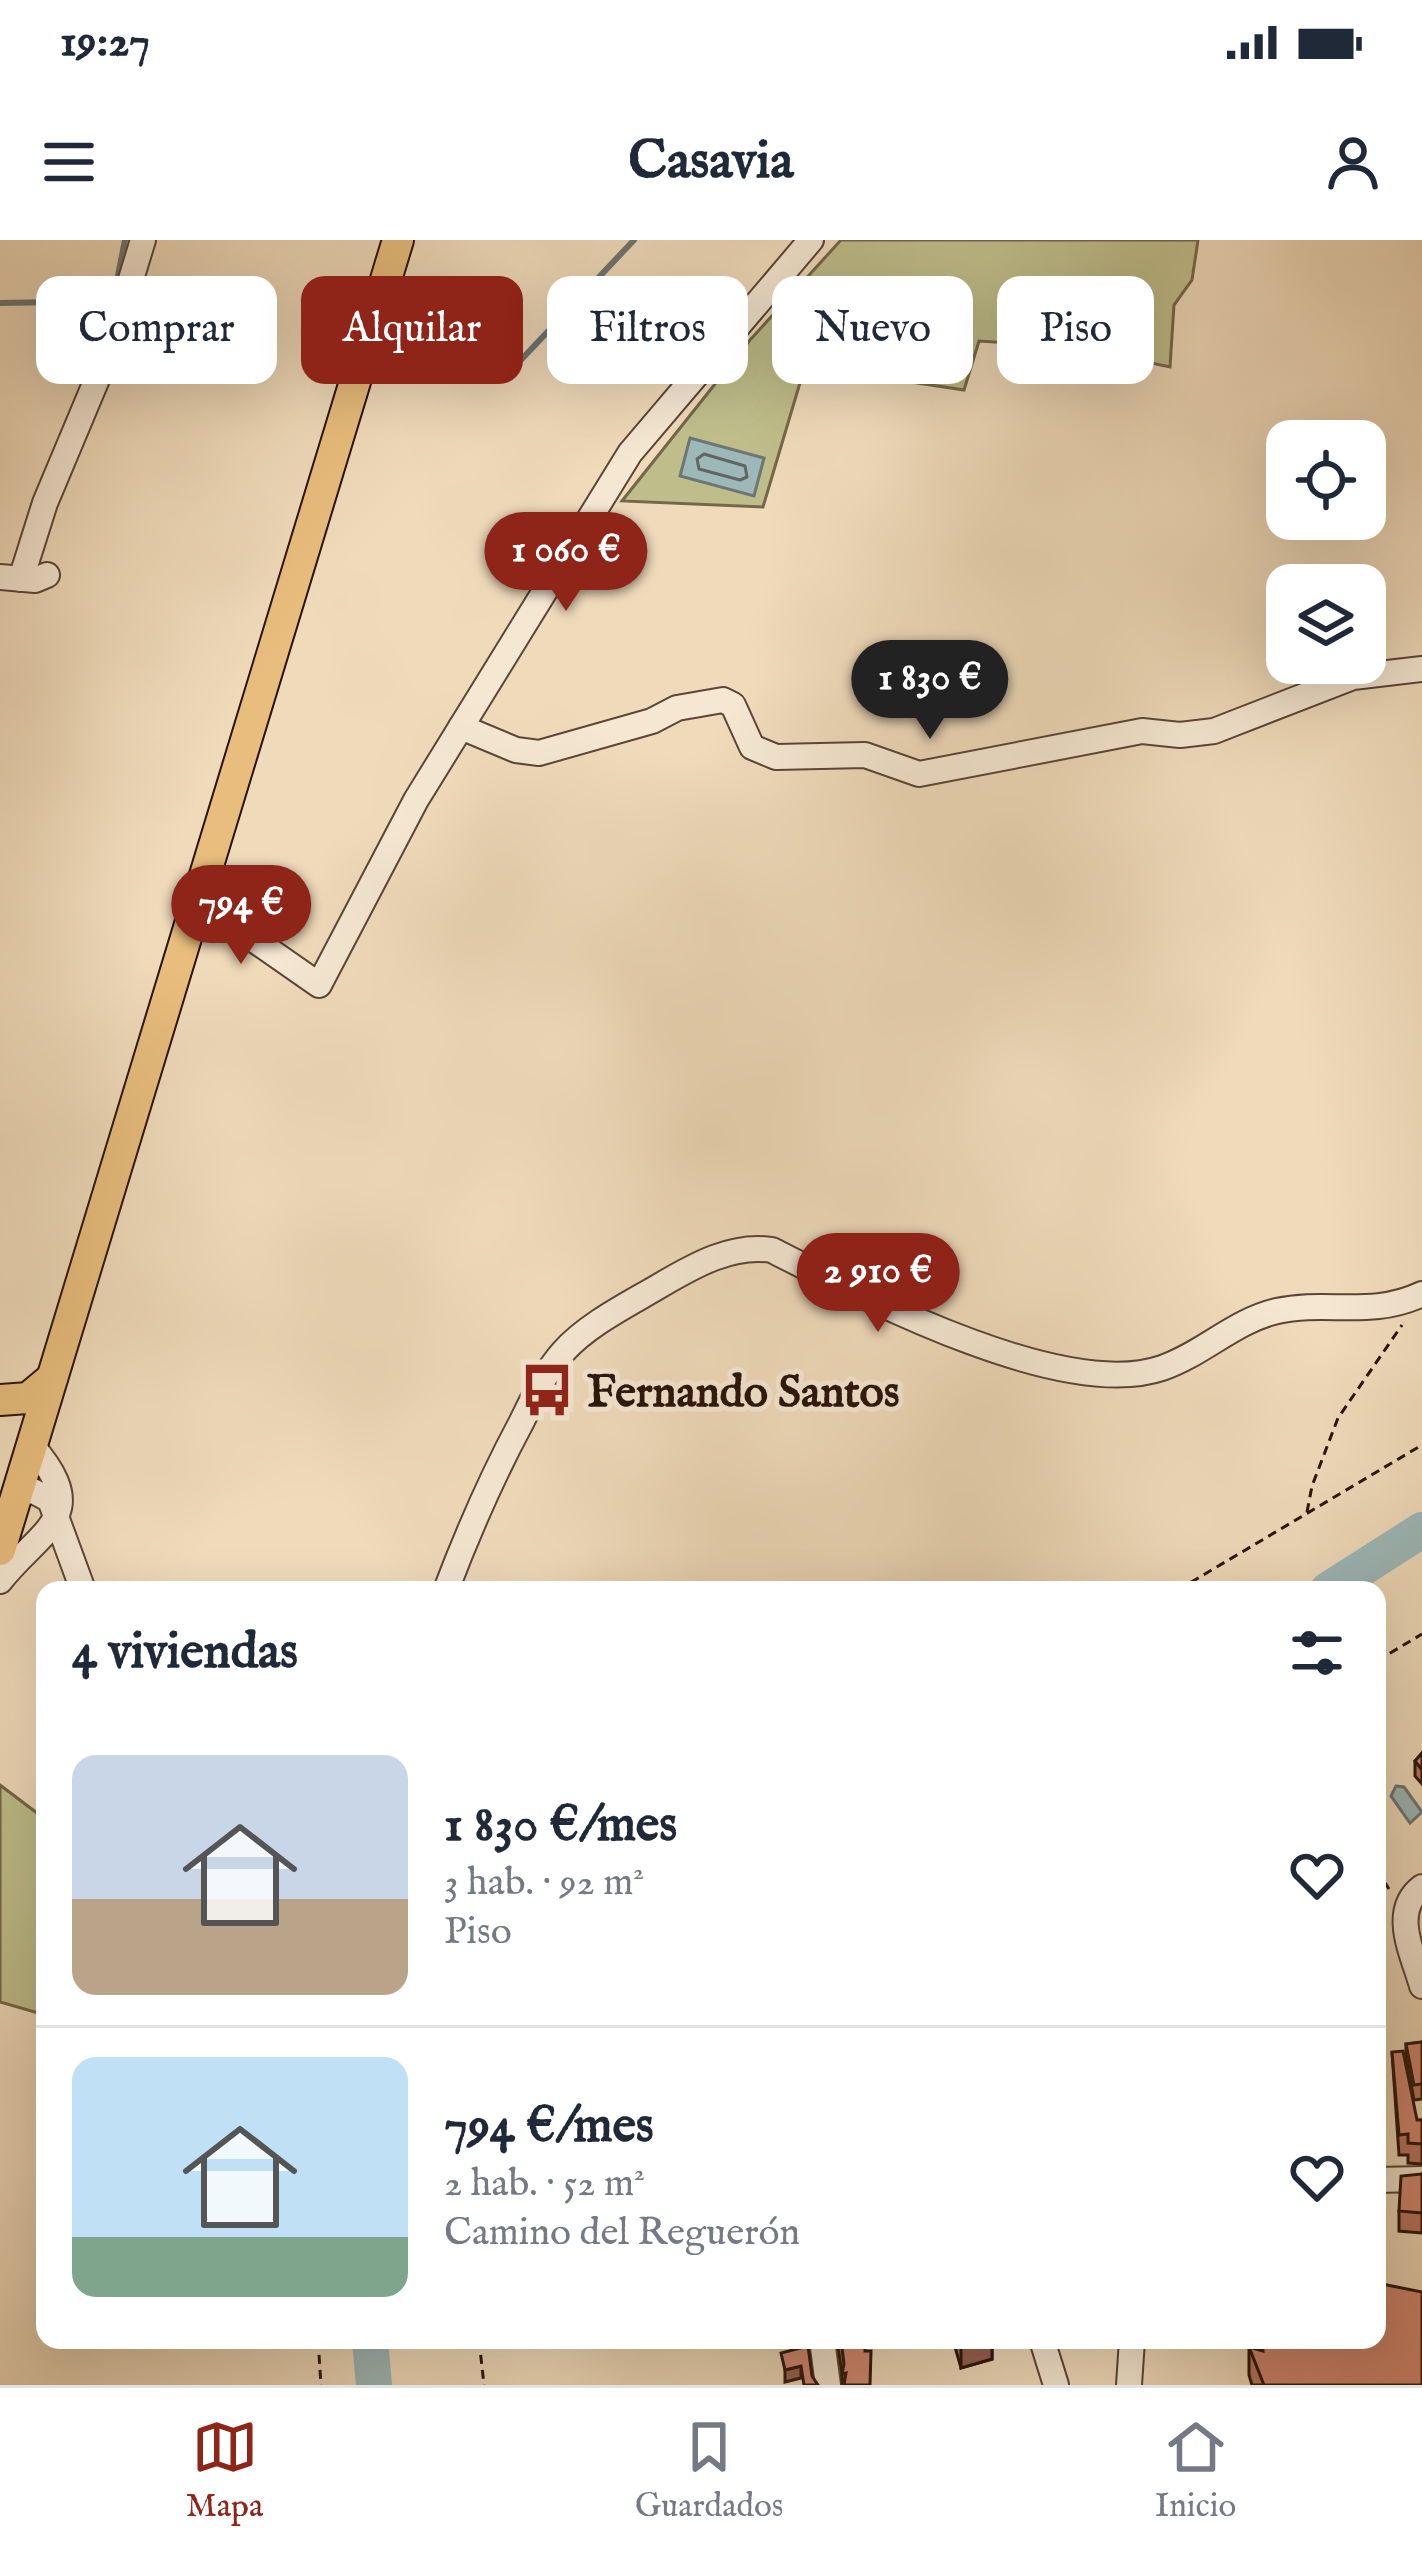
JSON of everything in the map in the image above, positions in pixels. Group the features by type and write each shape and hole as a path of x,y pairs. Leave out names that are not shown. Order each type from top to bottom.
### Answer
{"main road":[{"path":"5,1565 17,1493 398,240"},
{"path":"32,1446 0,1405 28,1398 52,1378"}],"street":[{"path":"22,577 45,502 110,348 143,240"},
{"path":"197,901 319,985 416,800 630,453 811,240"},
{"path":"461,728 515,750 539,753 652,721 677,709 723,700 733,705 752,746 776,757 865,755 919,774 1142,731 1180,735 1214,730 1353,677 1422,668"},
{"path":"450,1581 488,1485 564,1350 622,1308 722,1255 750,1247 772,1250 945,1333 1046,1364 1132,1374 1161,1369 1253,1318 1283,1310 1358,1310 1413,1298"},
{"path":"5,1565 45,1537 56,1516 55,1477 32,1446"},
{"path":"17,1493 33,1491 46,1496 78,1580"},
{"path":"5,1565 49,1558 78,1580"},
{"path":"1422,1887 1408,1900 1405,1918 1422,1986"},
{"path":"1386,2180 1422,2179"},
{"path":"823,2349 828,2385"},
{"path":"1045,2349 1056,2385"},
{"path":"1129,2385 1131,2349"}],"path":[{"path":"1306,1514 1338,1418 1398,1334 1413,1298"},
{"path":"1193,1581 1422,1445"},
{"path":"1386,1655 1422,1634"},
{"path":"319,2349 321,2385"},
{"path":"480,2349 484,2385"}],"shaded area":[{"path":"841,240 1198,240 1192,280 1174,305 1170,367 1154,364 1154,276 997,276 997,342 979,341 973,361 973,276 808,276"},
{"path":"772,316 772,384 800,384 763,507 622,501 715,384 748,384 750,340"},
{"path":"924,384 966,384 964,390"},
{"path":"0,1785 36,1812 36,2012 0,2002"}],"water":[{"path":"690,438 764,458 754,496 680,476"},
{"path":"1396,1786 1404,1787 1422,1812 1410,1823 1391,1796"}],"building":[{"path":"1422,2042 1422,2084 1414,2085 1406,2044"},
{"path":"1403,2051 1417,2120 1422,2120 1422,2144 1408,2143 1408,2134 1399,2135 1392,2052"},
{"path":"1422,2174 1422,2213 1399,2211 1401,2176"},
{"path":"1386,2285 1422,2292 1422,2385 1264,2385 1250,2349 1386,2349"},
{"path":"808,2349 818,2385 804,2385 801,2366 785,2370 781,2353"},
{"path":"842,2349 871,2351 870,2385 844,2385"}],"waterway":[{"path":"0,303 113,301 125,240"},
{"path":"523,358 634,240"},
{"path":"1342,1581 1422,1530"},
{"path":"371,2349 374,2385"}],"place":[{"name":"Fernando Santos","path":"547,1390"}]}
